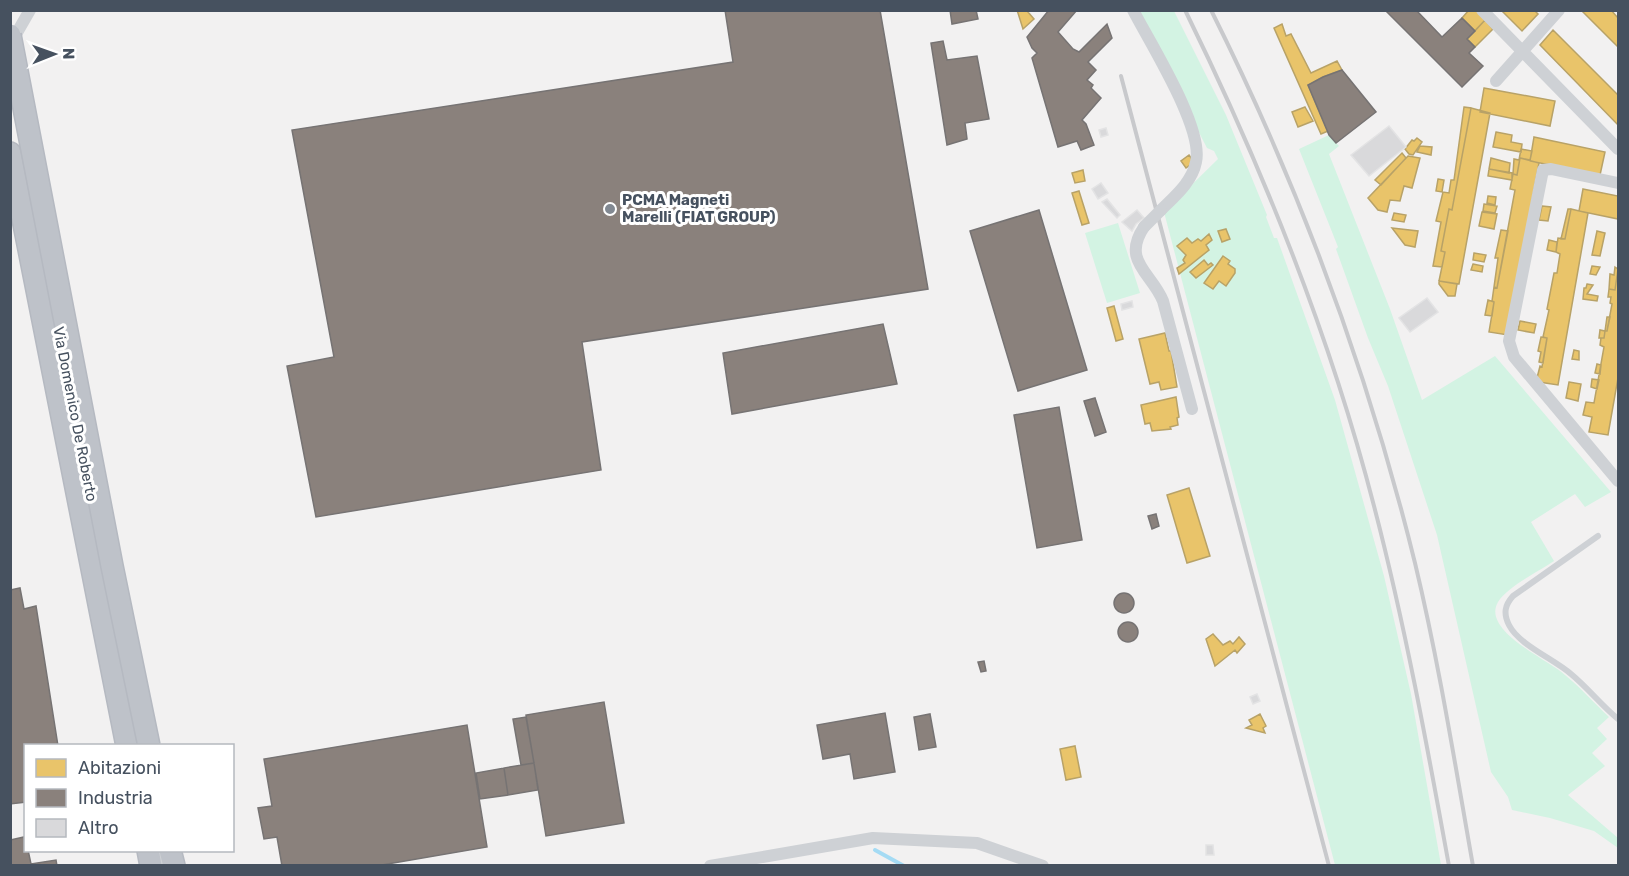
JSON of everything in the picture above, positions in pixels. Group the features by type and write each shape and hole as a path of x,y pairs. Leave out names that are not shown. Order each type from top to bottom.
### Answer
{"highway":[{"path":"10,35 107,543 149,744"},
{"path":"10,153 127,744"}],"street":[{"path":"10,44 30,10"},
{"path":"1133,10 1191,120 1198,150 1196,165 1185,187 1144,227 1136,245 1142,271 1160,291 1192,409"},
{"path":"1482,10 1618,149"},
{"path":"1496,81 1558,11"},
{"name":"Via Domenico De Roberto","path":"10,83 139,744"},
{"path":"1618,183 1551,169 1543,170 1509,341 1514,357 1618,481"},
{"path":"710,866 873,838 977,843 1043,866"}],"lane":[{"path":"1598,536 1513,596 1506,604 1505,612 1510,628 1518,636 1569,672 1618,719"}],"green space":[{"path":"1138,11 1174,11 1226,115 1267,215 1274,238 1277,238 1335,400 1384,576 1411,694 1441,865 1335,865 1164,212 1218,159 1214,151 1207,148"},
{"path":"1329,135 1339,146 1329,154 1390,309 1422,400 1495,356 1611,492 1585,507 1575,494 1531,522 1554,561 1509,590 1498,602 1495,613 1499,624 1508,634 1565,675 1609,717 1597,728 1607,739 1592,753 1605,766 1568,795 1618,838 1618,848 1594,831 1512,810 1508,797 1491,772 1437,535 1388,386 1368,338 1336,249 1338,247 1299,149"},
{"path":"1118,223 1140,293 1107,303 1085,233"}],"building: Abitazioni":[{"path":"1017,10 1030,10 1028,12 1034,19 1023,29"},
{"path":"1469,10 1476,10 1485,20 1475,31 1462,18"},
{"path":"1501,10 1534,10 1538,14 1522,31"},
{"path":"1581,10 1611,10 1618,18 1618,47"},
{"path":"1485,20 1493,29 1475,47 1467,39"},
{"path":"1282,24 1286,36 1291,34 1311,73 1337,61 1342,70 1308,85 1328,131 1321,134 1274,28"},
{"path":"1553,30 1618,95 1618,125 1540,45"},
{"path":"1484,88 1555,101 1550,126 1480,112"},
{"path":"1305,107 1313,121 1298,127 1292,112"},
{"path":"1464,107 1471,108 1452,210 1449,209 1441,251 1445,252 1442,267 1433,266 1441,222 1436,221 1443,192 1449,193 1451,180 1454,180"},
{"path":"1471,108 1490,113 1459,284 1439,281 1445,252 1441,251 1449,209 1452,210"},
{"path":"1496,132 1512,135 1511,142 1522,144 1521,152 1493,147"},
{"path":"1534,137 1605,152 1600,175 1530,161"},
{"path":"1417,138 1422,142 1413,155 1409,154 1405,149 1412,140"},
{"path":"1420,146 1432,147 1431,155 1417,152"},
{"path":"1521,149 1532,151 1530,160 1520,158 1517,175 1513,174 1514,159 1519,160"},
{"path":"1402,153 1406,158 1381,185 1375,180"},
{"path":"1189,155 1194,162 1186,168 1181,161"},
{"path":"1408,156 1420,158 1412,188 1404,186 1400,201 1390,200 1387,212 1378,210 1368,198"},
{"path":"1491,158 1510,163 1509,173 1489,169"},
{"path":"1520,158 1539,163 1508,335 1489,332 1494,287 1497,288 1515,190 1510,189 1513,174 1517,175"},
{"path":"1489,169 1512,173 1512,180 1488,176"},
{"path":"1083,170 1085,181 1075,183 1072,173"},
{"path":"1438,179 1444,180 1442,192 1436,191"},
{"path":"1583,189 1618,196 1618,219 1579,211"},
{"path":"1079,191 1089,223 1082,225 1072,193"},
{"path":"1488,196 1496,197 1495,205 1487,203"},
{"path":"1484,204 1497,206 1495,213 1483,211"},
{"path":"1542,206 1551,207 1548,221 1539,220"},
{"path":"1568,209 1571,209 1565,239 1561,239"},
{"path":"1571,209 1588,213 1558,385 1539,382 1537,378 1540,366 1542,367 1547,338 1543,337 1549,310 1547,309 1560,254 1556,252 1558,238 1565,239"},
{"path":"1482,212 1497,214 1494,229 1479,226"},
{"path":"1394,213 1406,215 1404,222 1392,220"},
{"path":"1392,228 1418,231 1415,247 1405,245"},
{"path":"1226,229 1230,239 1222,242 1218,231"},
{"path":"1501,230 1508,231 1497,288 1494,287 1498,258 1495,258"},
{"path":"1597,231 1605,233 1600,256 1592,255"},
{"path":"1209,234 1212,240 1206,245 1209,250 1179,274 1177,268 1185,263 1183,260 1186,255 1177,246 1187,238 1192,243 1198,239 1201,241"},
{"path":"1549,240 1557,242 1556,252 1547,250"},
{"path":"1474,253 1486,255 1484,262 1473,260"},
{"path":"1223,256 1230,261 1228,264 1235,269 1235,273 1226,286 1219,281 1213,289 1204,283"},
{"path":"1204,260 1208,265 1211,263 1213,265 1196,278 1190,272"},
{"path":"1473,264 1483,266 1482,272 1471,270"},
{"path":"1592,266 1600,267 1596,275 1590,274"},
{"path":"1615,267 1618,269 1615,290 1609,289 1610,274 1614,275"},
{"path":"1618,269 1618,378 1608,435 1589,432 1592,417 1583,415 1586,402 1594,403 1604,347 1600,345 1601,338 1604,338 1605,331 1607,331 1612,304 1610,303 1611,297 1608,297 1609,289 1615,290"},
{"path":"1439,281 1457,284 1455,296 1448,296"},
{"path":"1587,284 1593,285 1587,294 1598,296 1597,301 1583,299 1584,288"},
{"path":"1488,300 1494,302 1492,316 1485,315"},
{"path":"1114,306 1123,339 1116,341 1107,308"},
{"path":"1607,317 1610,317 1607,331 1605,331"},
{"path":"1520,321 1536,324 1534,333 1518,330"},
{"path":"1600,330 1605,331 1604,338 1599,338"},
{"path":"1165,333 1169,351 1171,351 1177,387 1161,390 1159,382 1150,384 1139,339"},
{"path":"1541,337 1547,338 1543,363 1539,362 1541,352 1538,351"},
{"path":"1574,350 1579,351 1579,360 1572,359"},
{"path":"1597,364 1601,365 1600,374 1595,373"},
{"path":"1592,379 1599,380 1597,389 1591,387"},
{"path":"1569,382 1581,384 1578,401 1566,398"},
{"path":"1176,397 1178,425 1170,427 1171,429 1152,431 1150,423 1145,424 1141,405"},
{"path":"1189,488 1210,556 1187,563 1167,495"},
{"path":"1213,634 1223,645 1230,641 1233,644 1239,637 1245,644 1237,653 1235,650 1215,666 1206,639"},
{"path":"1260,714 1266,726 1263,728 1265,733 1246,728 1252,725 1249,720"},
{"path":"1075,746 1081,777 1066,780 1060,749"}],"building: Industria":[{"name":"PCMA Magneti Marelli (FIAT GROUP)","path":"725,10 880,10 928,289 582,342 601,470 316,517 287,366 334,357 292,130 733,62"},
{"path":"950,10 976,10 978,19 952,24"},
{"path":"1049,10 1077,10 1058,32 1073,49 1079,52 1107,24 1112,38 1088,62 1096,70 1087,80 1101,98 1082,120 1086,124 1094,145 1081,150 1077,141 1058,147 1032,58 1037,53 1027,37"},
{"path":"1385,10 1416,10 1442,37 1462,18 1475,31 1467,39 1475,47 1469,53 1483,66 1462,87"},
{"path":"943,41 947,60 977,56 989,119 965,123 967,139 947,145 931,43"},
{"path":"1342,70 1376,112 1336,143 1329,135 1308,85"},
{"path":"1039,210 1087,370 1018,391 970,231"},
{"path":"883,324 897,384 732,414 723,353"},
{"path":"1095,398 1106,432 1095,436 1084,401"},
{"path":"1059,407 1082,540 1037,548 1014,415"},
{"path":"1156,514 1159,526 1152,529 1148,516"},
{"path":"20,588 24,609 36,606 58,744 24,744 24,802 10,804 10,590"},
{"path":"1124,593 1131,596 1134,603 1131,610 1124,613 1117,610 1114,603 1117,596"},
{"path":"1124,622 1132,622 1138,628 1138,636 1132,642 1124,642 1118,636 1118,628"},
{"path":"984,661 986,671 981,672 978,662"},
{"path":"604,702 624,823 546,836 526,715"},
{"path":"885,713 895,772 854,779 850,754 823,759 817,725"},
{"path":"930,714 936,747 919,750 914,717"},
{"path":"526,717 534,763 521,765 513,719"},
{"path":"467,725 487,847 376,866 282,866 277,837 264,839 258,808 272,806 264,759"},
{"path":"534,763 538,790 508,795 504,768"},
{"path":"504,768 508,795 480,799 476,773"},
{"path":"24,837 24,852 28,852 31,864 56,860 57,866 10,866 10,840"}],"building: Altro":[{"path":"1389,126 1406,147 1369,176 1351,155"},
{"path":"1106,128 1108,135 1101,137 1099,130"},
{"path":"1101,183 1108,193 1098,199 1092,189"},
{"path":"1107,199 1120,215 1117,218 1102,202"},
{"path":"1137,210 1144,218 1136,224 1132,231 1122,222"},
{"path":"1427,298 1438,312 1410,332 1399,318"},
{"path":"1132,301 1133,307 1122,310 1121,304"},
{"path":"1257,694 1260,701 1253,704 1250,697"},
{"path":"1206,845 1213,845 1214,855 1206,855"}],"waterway":[{"path":"875,850 904,866"}],"railway":[{"path":"1185,10 1267,192 1337,379 1374,506 1406,640 1449,866"},
{"path":"1211,10 1243,76 1302,212 1353,350 1376,421 1424,601 1473,866"},
{"path":"1121,76 1329,866"}],"place":[{"name":"PCMA Magneti Marelli (FIAT GROUP)","path":"610,209"}]}
